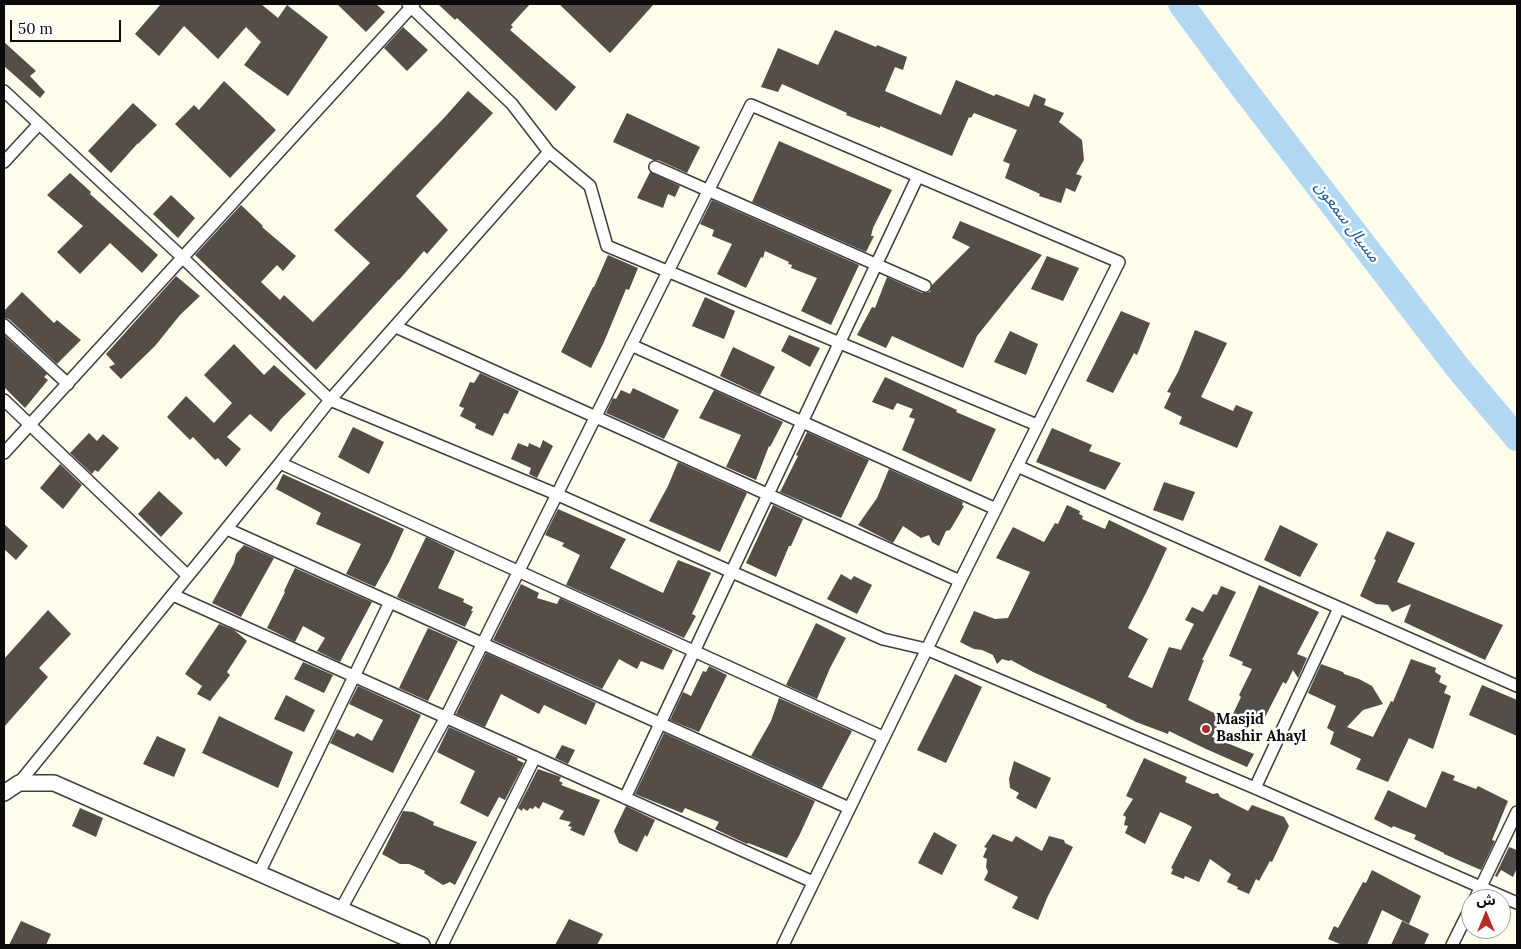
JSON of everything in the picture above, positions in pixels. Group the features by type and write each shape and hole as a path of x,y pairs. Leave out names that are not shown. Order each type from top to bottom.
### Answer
{"street":[{"path":"4,453 411,5 512,104 549,152 590,186 607,246 1037,425"},
{"path":"4,91 183,258 330,400 556,494 883,639 926,650 1255,788 1517,903"},
{"path":"341,909 446,717 751,105 1119,262 883,737 783,945"},
{"path":"4,162 39,124"},
{"path":"4,793 20,783 330,400 549,152"},
{"path":"654,168 925,286"},
{"path":"626,798 918,176"},
{"path":"4,325 68,384"},
{"path":"396,327 960,581"},
{"path":"631,345 996,509"},
{"path":"4,400 188,576"},
{"path":"280,463 883,737"},
{"path":"1017,466 1517,686"},
{"path":"226,529 849,808"},
{"path":"173,595 813,882"},
{"path":"259,873 390,602"},
{"path":"1255,788 1339,608"},
{"path":"442,945 535,757"},
{"path":"20,783 54,783 422,945"},
{"path":"1480,887 1517,812"},
{"path":"1452,945 1461,927"}],"building":[{"path":"161,4 261,4 278,18 287,5 328,37 288,96 244,65 261,42 246,27 218,59 184,26 159,56 135,34"},
{"path":"337,4 376,4 385,12 366,32"},
{"path":"438,4 530,4 511,25 513,27 510,30 576,87 556,111 457,18 455,20"},
{"path":"559,4 654,4 610,53"},
{"path":"403,27 428,50 407,71 384,48"},
{"path":"835,30 876,47 877,45 907,57 903,70 895,67 885,91 941,115 956,80 994,96 996,94 1029,107 1034,94 1046,99 1044,105 1064,113 1059,122 1082,140 1084,160 1076,174 1082,176 1075,192 1066,188 1061,203 1039,196 1040,194 1005,178 1010,164 1003,161 1017,130 974,113 971,118 969,117 952,156 880,126 880,128 846,115 847,113 782,84 778,92 761,87 778,48 818,65"},
{"path":"4,42 36,71 30,76 45,92 40,98 4,66"},
{"path":"224,81 276,130 230,178 175,124 194,105 199,110"},
{"path":"468,91 493,113 416,196 448,230 427,254 424,251 316,370 195,255 241,205 262,227 296,256 283,271 277,265 261,282 280,300 284,295 313,322 370,263 334,230"},
{"path":"133,103 157,125 111,173 88,151"},
{"path":"627,113 700,147 687,173 613,142"},
{"path":"779,141 892,190 873,228 871,236 874,236 866,252 752,202"},
{"path":"650,172 680,186 675,197 668,194 663,208 637,198"},
{"path":"70,173 91,192 90,194 158,255 142,273 110,243 80,274 57,252 83,226 47,195"},
{"path":"171,195 195,218 178,238 153,214"},
{"path":"712,200 859,265 831,325 801,311 817,278 791,268 792,265 788,264 789,262 765,251 746,288 717,274 732,244 712,236 714,230 700,224"},
{"path":"960,221 1042,255 977,336 963,368 892,336 886,348 857,335 872,307 875,308 887,277 922,293 930,292 932,285 970,247 952,238"},
{"path":"608,255 638,268 629,290 626,289 591,368 561,352"},
{"path":"1047,256 1079,268 1063,301 1031,289"},
{"path":"176,276 200,296 180,315 155,346 121,379 109,367 115,364 106,354"},
{"path":"22,292 54,323 57,320 81,340 57,364 9,319 4,318 4,311"},
{"path":"705,297 735,311 724,339 692,326"},
{"path":"1121,311 1150,323 1137,355 1134,353 1113,393 1086,381"},
{"path":"1195,330 1227,343 1201,397 1233,411 1236,405 1253,412 1237,448 1179,424 1182,417 1164,408 1171,393 1167,392 1178,372"},
{"path":"1010,331 1038,344 1026,375 994,362"},
{"path":"4,335 47,374 44,377 48,380 25,408 4,387"},
{"path":"789,335 820,348 810,367 781,351"},
{"path":"234,344 264,375 274,365 306,394 271,432 250,414 227,437 241,449 226,467 218,458 215,460 193,437 190,440 167,417 186,396 214,423 232,403 204,375"},
{"path":"733,347 775,367 760,395 720,376"},
{"path":"480,373 519,391 508,414 504,413 493,436 475,428 476,424 460,416 464,408 459,406 470,382 474,383"},
{"path":"885,377 957,410 956,412 996,429 971,482 902,450 915,419 909,417 913,409 897,403 893,410 872,402"},
{"path":"633,388 679,410 664,439 606,413 613,398 616,399 621,390 630,394"},
{"path":"714,390 783,422 769,446 756,480 726,467 741,435 699,418"},
{"path":"353,427 384,442 369,474 338,457"},
{"path":"1052,428 1092,445 1089,451 1121,463 1105,490 1036,462"},
{"path":"807,432 869,460 841,518 780,492 798,456 796,455"},
{"path":"89,433 97,441 103,434 119,448 98,472 95,470 92,474 70,453"},
{"path":"543,440 553,446 537,478 529,474 531,468 511,459 518,443 528,447 529,443 540,448"},
{"path":"678,462 747,493 720,552 649,521 668,486"},
{"path":"60,464 82,485 63,509 40,488"},
{"path":"889,469 963,502 962,505 964,506 950,530 946,531 939,546 932,542 929,535 921,538 903,526 893,543 858,525 877,498"},
{"path":"283,474 404,529 375,587 346,574 361,544 316,524 321,513 276,489"},
{"path":"1164,482 1195,492 1183,521 1153,510"},
{"path":"159,491 183,513 161,537 138,514"},
{"path":"773,505 803,519 776,577 746,563"},
{"path":"1067,505 1080,511 1079,514 1083,516 1082,519 1105,529 1109,520 1167,548 1128,628 1148,639 1128,677 1152,688 1169,647 1181,650 1194,624 1185,620 1192,607 1203,612 1213,594 1217,595 1221,586 1236,592 1202,660 1204,660 1188,700 1222,717 1212,737 1254,754 1247,767 1169,731 1168,734 1136,722 1106,707 1107,705 1033,672 1011,660 1002,659 997,664 993,655 960,642 974,611 995,619 1008,618 1030,572 996,558 1013,527 1044,542 1055,523 1058,524"},
{"path":"558,509 626,539 610,568 663,593 678,560 711,573 692,614 696,616 684,638 566,585 580,555 562,546 564,543 545,535"},
{"path":"4,524 28,546 16,560 4,549"},
{"path":"1280,525 1318,544 1300,577 1264,560"},
{"path":"1387,531 1415,543 1397,582 1503,625 1485,660 1404,622 1411,604 1392,612 1388,605 1376,604 1360,596"},
{"path":"426,537 455,551 438,588 464,599 463,602 473,607 465,627 397,597"},
{"path":"244,545 274,558 241,617 212,603 234,563 236,554"},
{"path":"295,568 372,602 340,662 317,651 325,638 303,626 295,642 267,628"},
{"path":"841,574 851,580 854,576 872,585 857,614 827,599"},
{"path":"521,584 539,593 537,598 557,604 560,598 673,650 663,670 641,661 637,669 619,659 602,689 493,640"},
{"path":"1259,585 1319,612 1297,654 1307,658 1298,678 1293,670 1286,684 1283,682 1260,727 1233,714 1241,697 1239,695 1252,669 1242,665 1243,662 1229,656"},
{"path":"48,610 71,634 39,668 48,677 4,727 4,659"},
{"path":"816,623 846,638 830,668 817,699 786,685"},
{"path":"219,624 234,630 247,641 227,672 230,675 210,701 197,694 202,686 185,674"},
{"path":"428,628 458,641 428,701 399,688"},
{"path":"486,653 596,703 586,725 544,705 539,714 501,694 485,727 456,714"},
{"path":"1411,659 1436,668 1435,672 1441,676 1439,682 1447,686 1444,693 1451,696 1433,749 1409,738 1388,782 1356,769 1361,759 1330,744 1334,732 1327,728 1336,706 1308,693 1321,664 1372,686 1383,704 1363,710 1347,727 1373,737 1391,701 1393,702"},
{"path":"303,662 333,675 324,693 294,679"},
{"path":"709,666 727,675 699,732 670,720 683,692 691,696 703,671 706,672"},
{"path":"955,674 982,687 946,763 917,750"},
{"path":"1482,685 1517,700 1517,736 1469,715"},
{"path":"358,686 421,715 393,773 330,743 337,729 354,737 357,733 372,741 383,720 349,704"},
{"path":"286,695 315,710 304,732 274,719"},
{"path":"779,698 852,731 822,788 751,756 771,721"},
{"path":"219,716 293,752 278,788 202,753"},
{"path":"449,727 518,758 517,760 524,763 505,800 499,797 488,817 460,803 475,771 437,752"},
{"path":"664,733 815,801 787,858 747,844 715,829 719,822 685,808 682,813 635,794"},
{"path":"157,736 186,749 174,777 143,764"},
{"path":"562,745 575,750 568,764 555,758"},
{"path":"1144,758 1187,777 1185,782 1213,794 1218,793 1220,797 1248,811 1252,805 1284,817 1289,826 1272,862 1270,861 1259,881 1256,879 1249,894 1227,882 1231,874 1210,859 1199,882 1185,876 1184,879 1171,874 1173,869 1171,868 1192,827 1185,823 1160,812 1145,844 1125,833 1128,826 1124,825 1126,817 1123,815 1133,799 1126,796"},
{"path":"1014,761 1051,778 1036,809 1016,798 1019,793 1010,788 1009,779"},
{"path":"538,769 561,777 559,781 563,783 561,785 600,800 584,836 570,830 572,827 568,826 571,822 559,819 564,811 543,802 539,809 535,806 527,811 523,808 522,811 518,808"},
{"path":"1442,771 1455,776 1453,780 1476,789 1478,786 1508,801 1492,840 1495,841 1481,870 1414,839 1416,835 1393,826 1392,828 1374,819 1388,790 1426,808"},
{"path":"626,806 655,820 637,852 619,843 614,831"},
{"path":"80,808 103,818 96,837 72,826"},
{"path":"403,811 413,812 434,822 433,825 477,842 455,885 450,882 443,885 424,873 425,871 409,864 400,864 382,854"},
{"path":"934,832 957,845 942,875 918,863"},
{"path":"993,834 1012,842 1016,836 1042,851 1049,836 1064,840 1065,843 1073,847 1038,920 1012,908 1018,897 984,880 988,872 986,867 987,859 983,857 987,848 984,847"},
{"path":"1509,847 1517,850 1517,868 1513,877 1501,870 1497,877 1495,876"},
{"path":"1372,870 1421,896 1409,924 1382,910 1367,945 1342,945 1328,939 1334,926 1338,928 1363,882 1366,883"},
{"path":"569,919 603,934 597,945 555,945"},
{"path":"21,921 51,934 46,945 9,945"},
{"path":"1402,921 1429,934 1424,945 1391,945"}],"waterway":[{"name":"مسيال سمعون","path":"1181,4 1458,368 1517,438"}],"place":[{"name":"Masjid Bashir Ahayl","path":"1206,729"}]}
